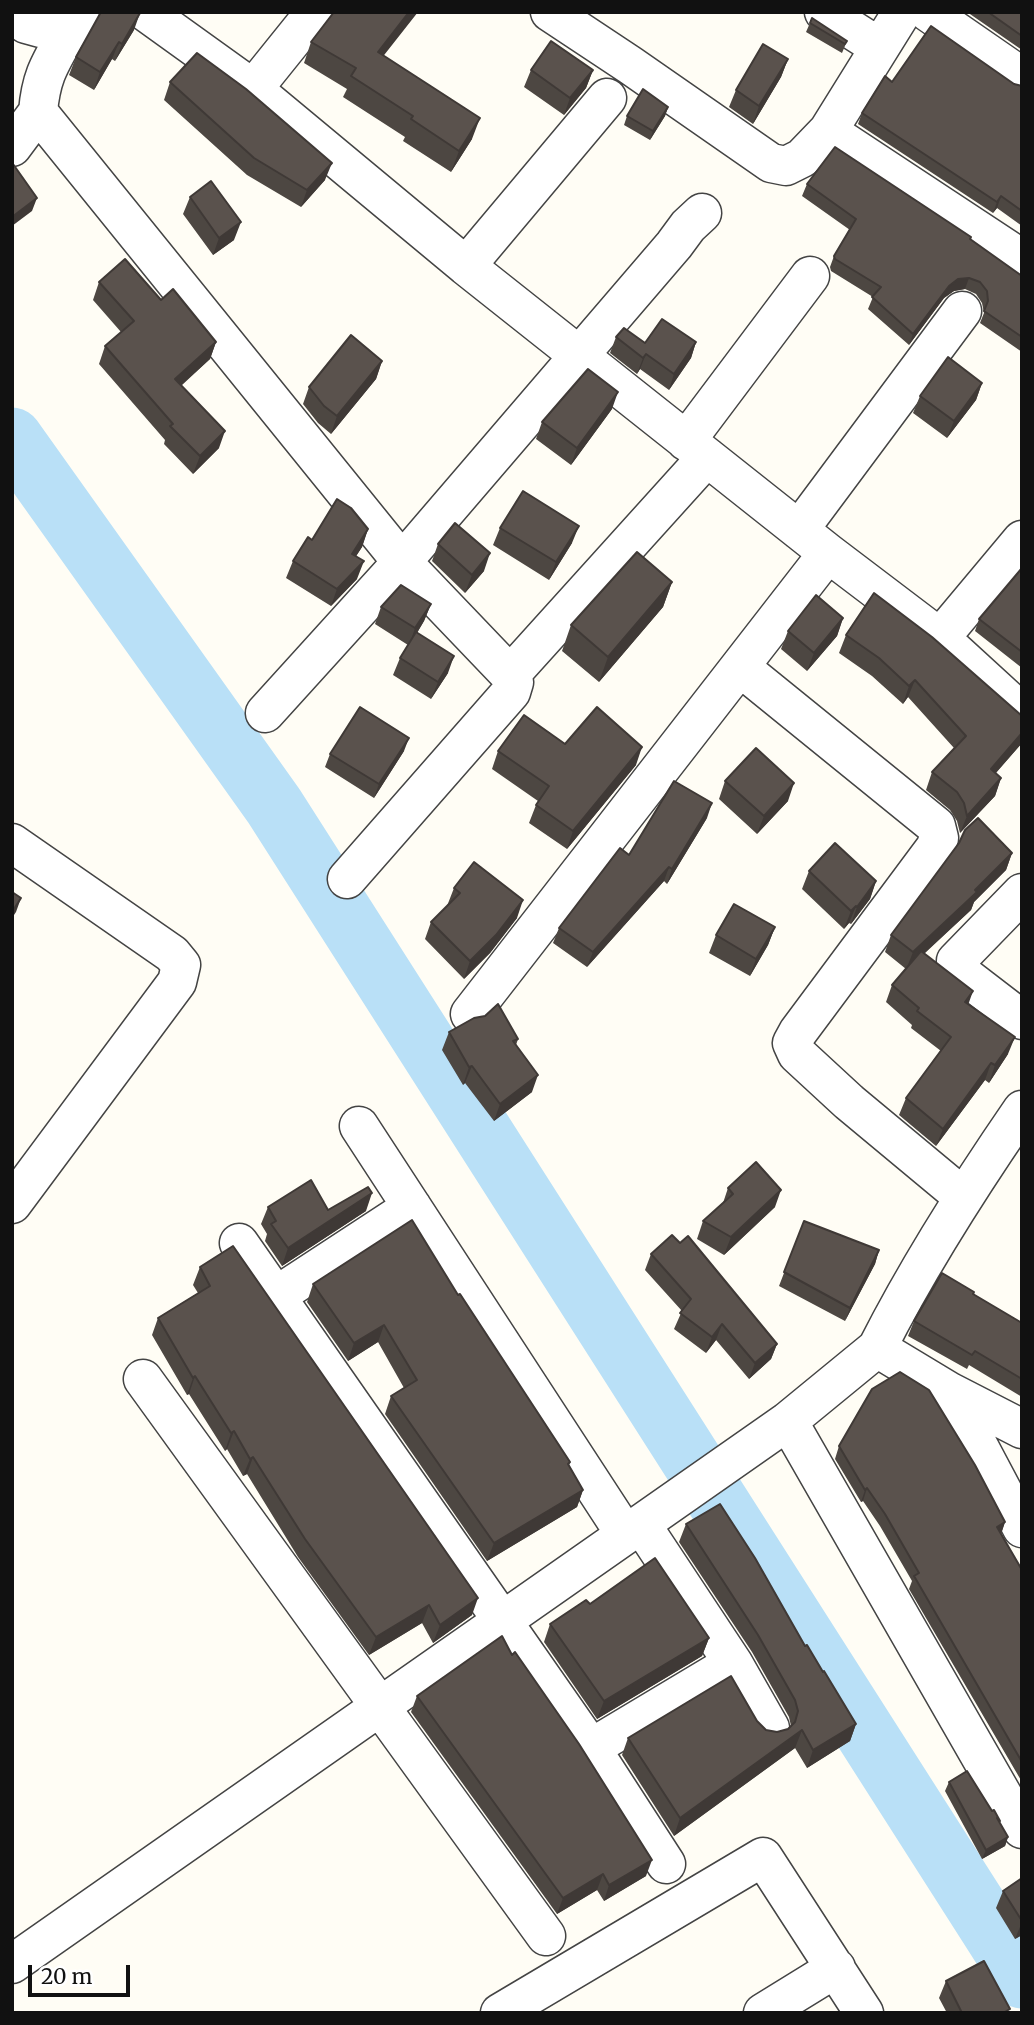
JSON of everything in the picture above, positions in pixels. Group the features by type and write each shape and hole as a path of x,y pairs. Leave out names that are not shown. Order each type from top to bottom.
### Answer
{"street":[{"path":"253,89 315,12"},
{"path":"550,12 773,165 786,166 802,158 828,131 902,12"},
{"path":"824,12 878,47"},
{"path":"928,12 1022,77"},
{"path":"147,13 253,89 466,266 940,639 1022,713"},
{"path":"12,14 26,24 73,24 44,75 38,112 12,146"},
{"path":"466,266 607,98"},
{"path":"38,112 402,562 510,674 514,682 511,692 347,879"},
{"path":"828,131 1022,259"},
{"path":"265,713 402,562 682,233 702,214"},
{"path":"510,674 696,449 810,276"},
{"path":"799,530 962,311"},
{"path":"940,639 1022,540"},
{"path":"470,1014 828,553"},
{"path":"740,667 936,827 939,838 935,848 798,1031 792,1043 797,1054 849,1102 962,1196"},
{"path":"12,843 172,954 181,965 177,982 12,1204"},
{"path":"1022,893 956,961 955,966 1022,1020"},
{"path":"12,1964 788,1421 877,1348 962,1196 1022,1110"},
{"path":"359,1126 633,1529 733,1663 770,1728"},
{"path":"276,1296 412,1207"},
{"path":"239,1243 592,1748 666,1864"},
{"path":"877,1348 950,1392 1022,1429"},
{"path":"143,1379 546,1936"},
{"path":"950,1392 1022,1528"},
{"path":"788,1421 1022,1829"},
{"path":"592,1748 733,1663"},
{"path":"500,2013 763,1857 864,2013"},
{"path":"763,2013 836,1968"}],"building":[{"path":"101,12 140,13 122,44 119,42 100,72 76,57"},
{"path":"334,12 409,12 378,52 480,118 459,151 411,119 413,116 351,76 356,68 311,42"},
{"path":"988,12 1022,12 1022,36"},
{"path":"812,18 847,41 845,44 810,23"},
{"path":"931,26 1014,84 1022,86 1022,211 1001,196 997,202 862,113 885,76 892,82"},
{"path":"551,41 593,70 570,98 531,70"},
{"path":"763,44 788,59 759,106 736,90"},
{"path":"197,53 246,89 332,163 307,190 254,158 170,82"},
{"path":"643,89 668,107 653,131 627,116"},
{"path":"835,147 971,237 970,239 1022,276 1022,337 984,311 988,301 987,291 980,282 969,278 958,279 949,286 913,334 872,297 881,287 834,256 856,219 807,184"},
{"path":"12,165 37,198 12,217"},
{"path":"211,181 241,222 219,238 190,197"},
{"path":"125,259 161,300 173,289 216,342 175,379 225,431 200,456 170,426 173,424 105,346 134,321 99,282"},
{"path":"662,319 696,342 674,374 646,354 643,358 616,337 624,328 645,343"},
{"path":"351,335 382,361 337,416 324,406 309,387"},
{"path":"948,357 982,383 954,421 920,396"},
{"path":"588,369 618,392 577,448 542,422"},
{"path":"523,491 579,526 556,562 500,528"},
{"path":"337,499 351,508 368,529 352,554 364,561 337,589 293,561 308,537 312,540"},
{"path":"455,523 490,553 472,575 438,544"},
{"path":"637,552 672,582 608,657 571,625"},
{"path":"1022,568 1022,652 979,619"},
{"path":"401,585 431,604 415,628 381,607"},
{"path":"874,593 932,637 1022,716 1022,733 991,769 1001,778 967,816 964,803 957,792 932,772 966,736 915,680 909,686 879,658 846,635"},
{"path":"816,595 843,618 814,653 788,631"},
{"path":"416,632 454,656 438,682 400,658"},
{"path":"360,707 409,738 379,784 330,754"},
{"path":"597,707 642,747 573,831 536,805 549,786 498,751 524,715 565,744"},
{"path":"756,748 794,783 764,816 725,781"},
{"path":"674,781 712,803 672,869 669,867 593,952 559,928 620,848 629,855"},
{"path":"978,818 1012,853 975,890 977,892 913,952 891,935 959,843 965,830"},
{"path":"835,843 876,881 851,911 809,871"},
{"path":"474,862 523,900 496,935 470,961 431,922 460,893 454,888"},
{"path":"12,892 21,898 12,912"},
{"path":"734,904 775,927 756,959 716,935"},
{"path":"921,951 973,991 965,1002 1015,1037 995,1065 991,1063 943,1129 906,1098 951,1037 917,1011 919,1008 892,985"},
{"path":"498,1004 518,1039 513,1041 538,1075 500,1104 472,1066 469,1067 449,1032 474,1018 485,1016"},
{"path":"756,1162 781,1190 731,1237 703,1221 733,1194 728,1188"},
{"path":"311,1180 328,1210 368,1187 372,1193 288,1248 271,1224 276,1221 268,1207"},
{"path":"412,1220 458,1295 460,1294 570,1462 568,1464 583,1490 494,1543 391,1396 417,1380 384,1325 354,1343 313,1284"},
{"path":"804,1221 879,1250 850,1308 784,1272"},
{"path":"672,1235 680,1243 688,1236 777,1344 755,1363 722,1324 712,1337 680,1313 691,1299 651,1254"},
{"path":"233,1246 478,1598 440,1625 429,1605 376,1637 305,1539 253,1457 250,1459 234,1431 231,1433 195,1376 193,1378 158,1318 210,1286 200,1267"},
{"path":"942,1273 1022,1323 1022,1379 975,1351 972,1355 914,1321"},
{"path":"900,1372 929,1390 975,1465 1005,1522 997,1527 1022,1570 1022,1762 914,1576 919,1573 885,1514 867,1488 865,1490 839,1446 872,1389"},
{"path":"720,1504 755,1558 805,1646 807,1645 824,1671 856,1724 813,1750 802,1730 680,1818 628,1738 731,1676 757,1721 766,1730 777,1732 788,1729 795,1722 798,1711 795,1700 758,1635 686,1524"},
{"path":"655,1558 709,1638 604,1701 550,1624 586,1600 590,1604"},
{"path":"502,1636 512,1655 515,1652 579,1744 652,1860 609,1885 603,1874 563,1898 417,1696"},
{"path":"967,1771 992,1811 994,1810 1008,1837 986,1850 949,1782"},
{"path":"1022,1878 1022,1921 1003,1891"},
{"path":"984,1961 1010,2009 1003,2013 962,2013 946,1981"}],"waterway":[{"path":"12,438 274,806 1022,1978"}]}
